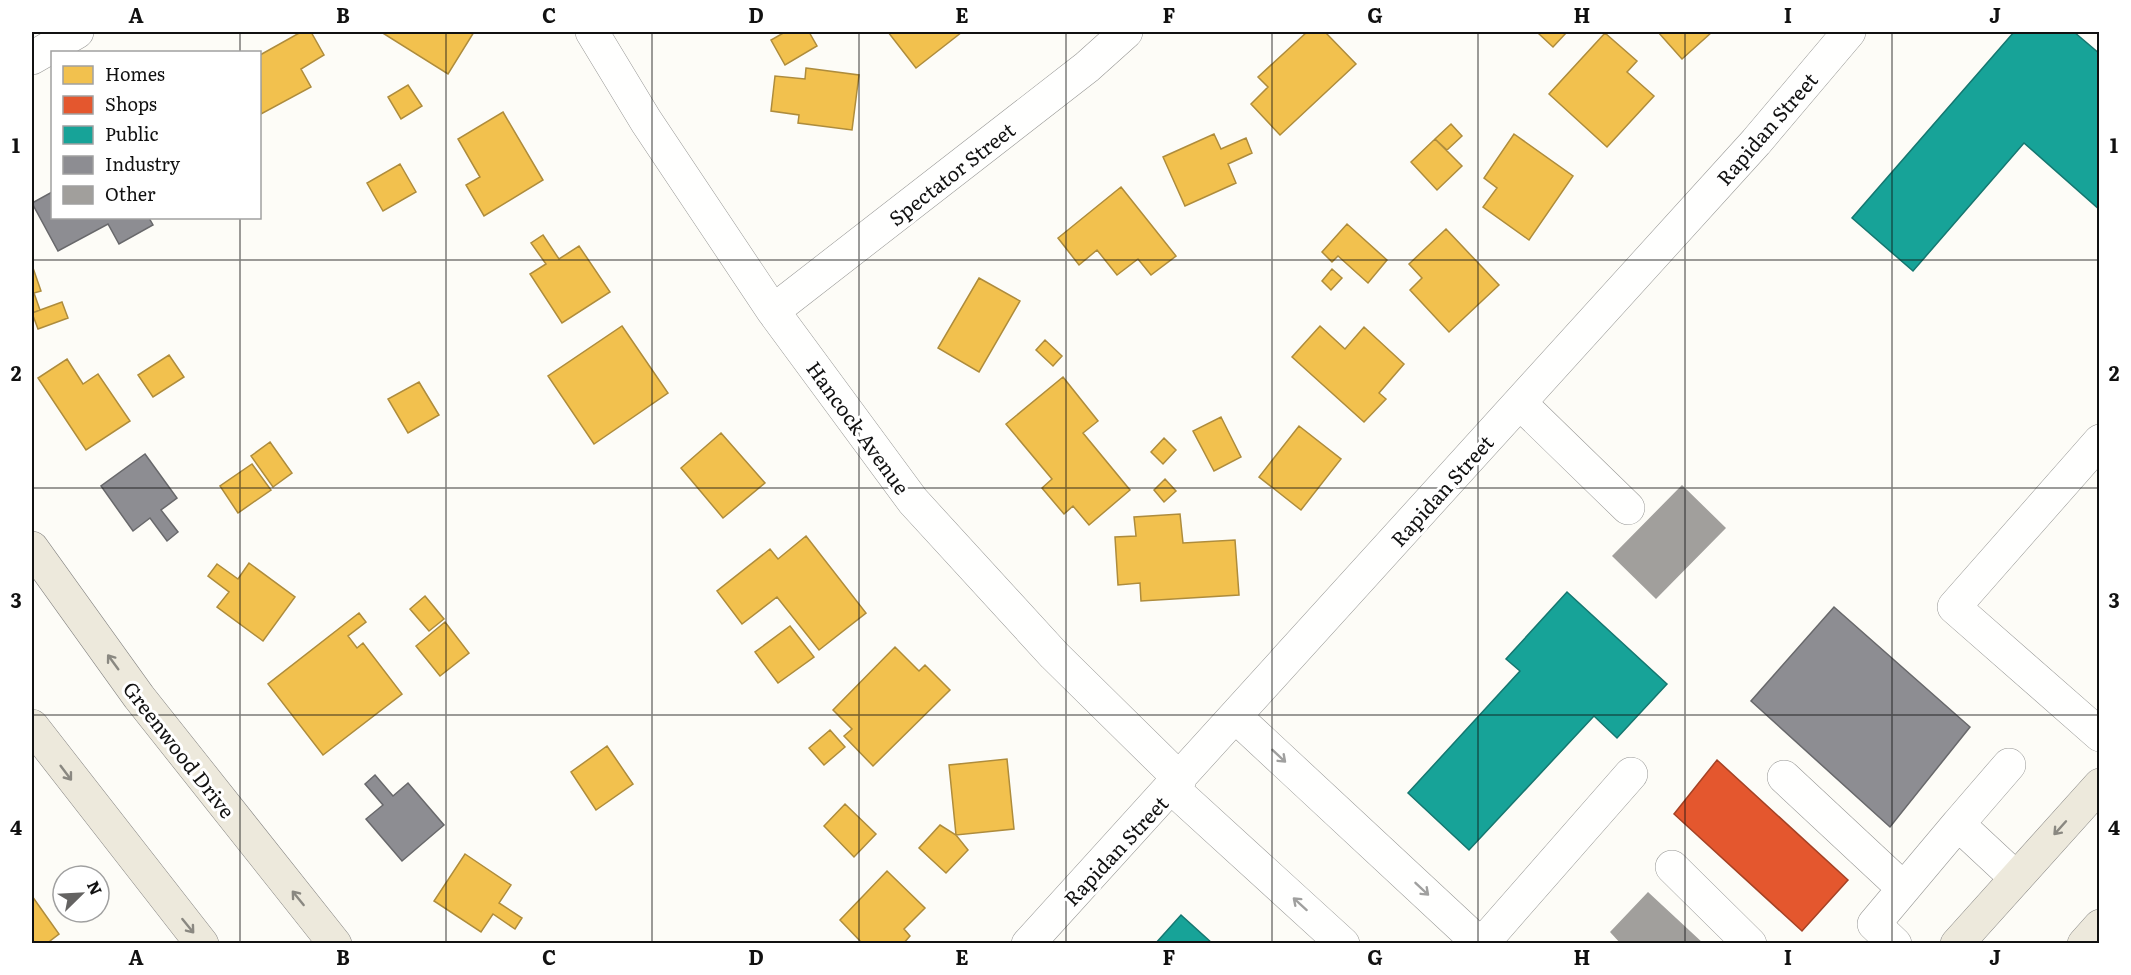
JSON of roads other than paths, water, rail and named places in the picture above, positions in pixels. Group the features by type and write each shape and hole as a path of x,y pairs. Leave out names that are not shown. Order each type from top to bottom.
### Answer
{"main road":[{"name":"Greenwood Drive","path":"32,548 139,697 335,944"},
{"path":"32,726 202,944"},
{"path":"1957,944 2100,785"},
{"path":"2084,944 2100,926"}],"street":[{"path":"32,58 77,32"},
{"name":"Hancock Avenue","path":"592,32 646,121 773,311 913,501 1054,655 1176,783 1343,944"},
{"name":"Spectator Street","path":"773,311 1087,68 1126,32"},
{"name":"Rapidan Street","path":"1028,944 1756,142 1850,32"},
{"path":"1520,403 1628,508"},
{"path":"2100,441 1954,607 2100,735"},
{"path":"1236,717 1481,944 1631,774"},
{"path":"1876,937 1903,888 2008,765"},
{"path":"1784,777 1903,888"},
{"path":"1958,824 2016,878"},
{"path":"1672,867 1750,944"}]}
